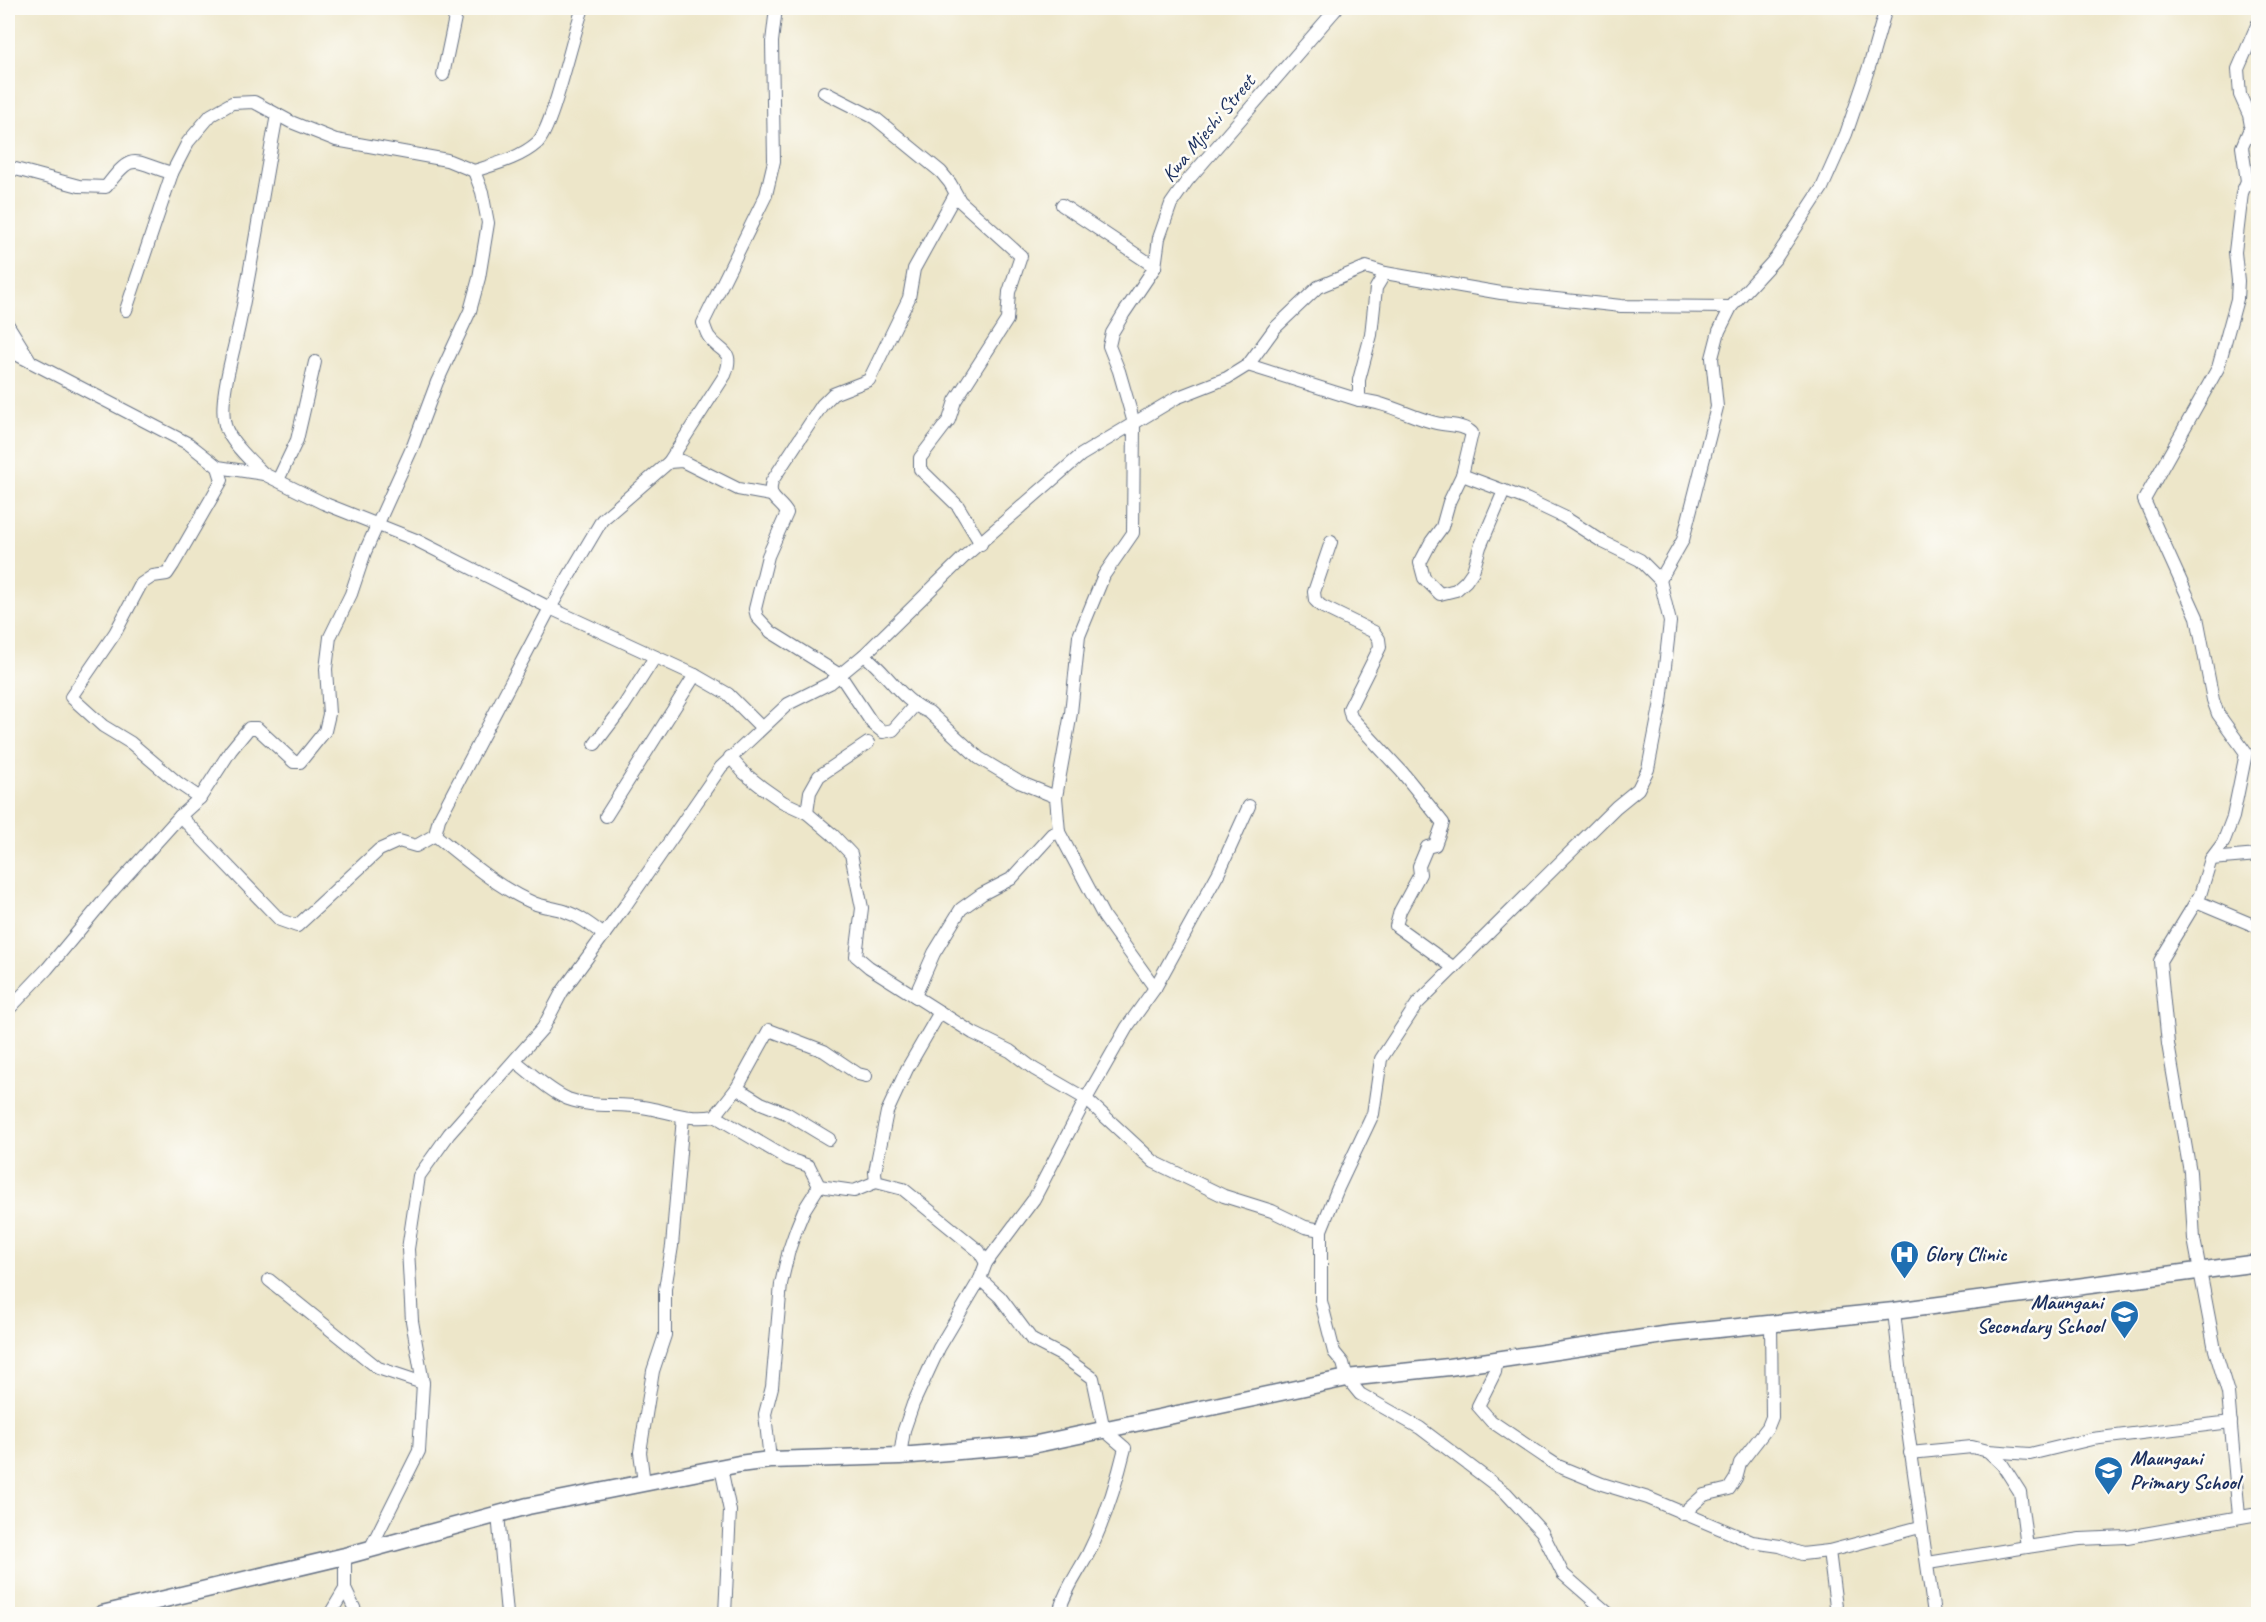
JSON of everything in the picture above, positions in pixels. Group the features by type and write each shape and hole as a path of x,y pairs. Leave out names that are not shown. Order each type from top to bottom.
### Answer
{"main road":[{"path":"102,1614 345,1556 528,1506 644,1482 770,1460 900,1456 1032,1445 1347,1378 1670,1334 1894,1311 2259,1263"}],"street":[{"path":"443,75 457,8"},
{"path":"126,310 172,173 188,142 211,114 232,104 254,102 277,115 336,140 447,160 474,171 520,155 539,141 549,122 583,8"},
{"path":"180,816 280,920 297,926 379,850 399,841 416,846 435,835 439,819 550,608 602,520 669,462 725,375 729,364 728,353 708,336 703,323 766,195 774,161 772,42 776,8"},
{"name":"Kwa Mjeshi Street","path":"1059,832 1056,797 1071,713 1079,636 1104,575 1132,532 1134,423 1109,346 1112,333 1155,267 1159,238 1171,204 1187,181 1337,8"},
{"path":"1660,580 1683,540 1717,407 1712,358 1719,331 1731,307 1776,258 1822,188 1846,134 1886,8"},
{"path":"2239,1516 2228,1393 2215,1350 2194,1239 2190,1172 2168,1044 2160,962 2200,895 2211,859 2223,843 2233,817 2246,753 2218,714 2213,700 2197,617 2144,500 2218,368 2237,299 2238,280 2235,252 2242,193 2247,182 2242,147 2251,126 2250,115 2240,95 2238,69 2259,23"},
{"path":"824,92 875,118 941,172 950,183 955,195 1020,256 1010,292 1007,320 956,401 949,420 920,458 920,469 958,506 981,544"},
{"path":"264,474 238,446 225,427 223,414 226,385 277,115"},
{"path":"8,167 79,186 106,187 122,165 133,161 172,173"},
{"path":"8,1010 47,969 106,898 180,816 200,798 231,750 249,728 258,728 294,762 300,762 325,731 329,714 326,669 330,637 351,594 365,552 412,446 437,382 470,311 479,278 488,223 482,192 474,171"},
{"path":"915,705 892,730 883,732 872,723 840,675 771,632 757,617 755,609 768,556 787,513 771,495 772,481 822,405 833,394 869,380 909,298 914,269 955,195"},
{"path":"1062,205 1155,267"},
{"path":"370,1549 419,1451 423,1383 412,1321 408,1249 420,1176 449,1134 543,1028 562,992 721,767 761,727 788,704 830,683 864,656 957,564 1082,455 1176,398 1227,378 1248,365 1275,328 1318,287 1366,267 1385,273 1502,293 1621,306 1731,307"},
{"path":"1359,400 1359,380 1371,335 1376,288 1385,273"},
{"path":"8,325 31,363"},
{"path":"8,350 189,444 218,467 264,474 322,503 416,540 550,608 695,675 728,694 761,727"},
{"path":"278,480 297,440 315,362"},
{"path":"1248,365 1359,400 1374,401 1436,423 1467,428 1472,434 1462,475 1449,502 1442,527 1420,563 1424,578 1440,594 1456,590 1466,582 1473,571 1480,547 1504,491"},
{"path":"669,462 682,461 738,489 771,495"},
{"path":"200,798 178,783 131,743 103,726 71,697 115,633 141,584 153,576 167,574 173,565 222,480 218,467"},
{"path":"1462,475 1564,517 1603,542 1640,560 1660,580 1670,622 1661,702 1648,769 1638,789 1616,807 1417,1004 1381,1059 1373,1114 1321,1230 1321,1302 1334,1352 1344,1362 1347,1378 1360,1394 1420,1428 1506,1493 1542,1532 1563,1574 1609,1614"},
{"path":"1331,542 1314,592 1315,600 1321,606 1374,632 1379,639 1380,646 1348,709 1351,717 1402,772 1443,823 1435,845 1427,847 1419,866 1420,874 1400,911 1396,926 1454,968"},
{"path":"864,656 878,665 915,705 936,718 979,758 1019,782 1056,797"},
{"path":"595,744 624,707 655,657"},
{"path":"606,816 695,675"},
{"path":"807,813 810,792 819,776 868,743"},
{"path":"730,757 744,773 763,788 783,802 807,813 833,834 851,854 862,908 856,956 869,967 973,1033 1010,1051 1034,1069 1086,1099 1154,1162 1224,1196 1272,1212 1305,1227 1321,1230"},
{"path":"900,1456 904,1430 939,1348 980,1279 986,1263 1034,1199 1126,1027 1155,988 1219,872 1248,806"},
{"path":"915,996 934,953 961,909 982,894 1011,879 1052,834 1059,832 1104,917 1155,988"},
{"path":"435,835 477,869 511,890 536,904 565,911 586,921 604,935"},
{"path":"2211,859 2259,855"},
{"path":"2196,901 2259,927"},
{"path":"876,1182 875,1172 887,1112 907,1069 940,1012"},
{"path":"716,1116 737,1088 769,1030 824,1052 858,1074 867,1076"},
{"path":"515,1061 565,1097 583,1104 642,1107 683,1117 716,1116 788,1160 809,1166 819,1186"},
{"path":"737,1088 761,1103 786,1113 829,1139"},
{"path":"644,1482 640,1452 654,1371 665,1335 665,1289 672,1246 683,1117"},
{"path":"819,1186 854,1191 876,1182 903,1189 979,1251 986,1263"},
{"path":"770,1460 765,1414 772,1387 782,1284 789,1250 797,1227 804,1210 819,1186"},
{"path":"980,1279 1000,1297 1032,1340 1061,1355 1094,1378 1104,1430 1125,1448"},
{"path":"269,1280 378,1368 423,1383"},
{"path":"1894,1311 1920,1527 1928,1563 1934,1614"},
{"path":"1683,1514 1704,1495 1729,1489 1736,1478 1740,1463 1772,1417 1771,1322"},
{"path":"1497,1359 1490,1383 1478,1406 1491,1421 1558,1466 1614,1489 1648,1498 1752,1542 1780,1546 1802,1554 1829,1551 1920,1527"},
{"path":"1911,1453 1972,1447 1988,1451 2030,1454 2092,1438 2231,1422"},
{"path":"1064,1614 1060,1609 1064,1594 1087,1557 1117,1483 1125,1448 1122,1426"},
{"path":"1988,1451 2002,1464 2020,1492 2027,1547"},
{"path":"721,1468 730,1511 725,1614"},
{"path":"498,1514 507,1614"},
{"path":"1928,1563 2080,1539 2127,1537 2259,1514"},
{"path":"1829,1551 1837,1614"},
{"path":"345,1556 345,1589 357,1614"},
{"path":"330,1614 345,1589"}],"place":[{"name":"Glory Clinic","path":"1904,1280"},
{"name":"Maungani Secondary School","path":"2124,1340"},
{"name":"Maungani Primary School","path":"2109,1496"}]}
